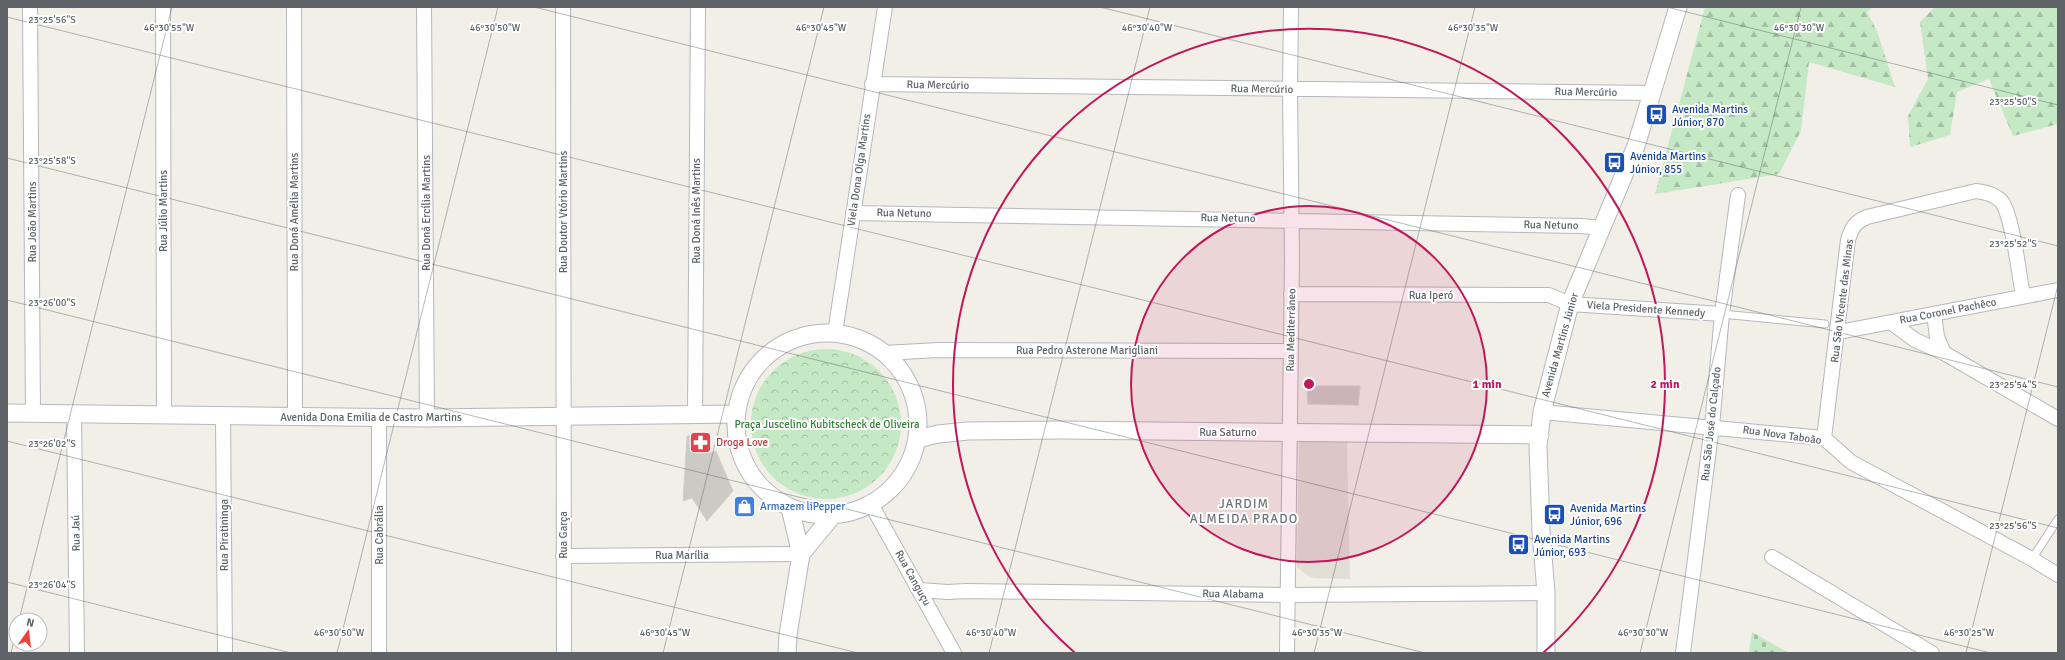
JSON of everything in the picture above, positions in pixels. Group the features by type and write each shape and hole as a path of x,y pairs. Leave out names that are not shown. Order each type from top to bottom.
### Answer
{"street":[{"name":"Rua João Martins","path":"30,7 33,414"},
{"name":"Rua Júlio Martins","path":"163,7 164,415"},
{"name":"Rua Doná Amélia Martins","path":"294,7 295,416"},
{"name":"Rua Doná Ercília Martins","path":"424,7 427,418"},
{"name":"Rua Doutor Vtório Martins","path":"562,7 563,418"},
{"name":"Rua Doná Inês Martins","path":"695,415 698,7"},
{"name":"Viela Dona Olga Martins","path":"834,333 885,7"},
{"name":"Rua Mediterrâneo","path":"1287,653 1289,595 1292,219 1290,90 1291,7"},
{"name":"Avenida Martins Júnior","path":"1546,653 1546,593 1541,531 1538,446 1542,412 1570,304 1636,146 1678,7"},
{"name":"Rua Mercúrio","path":"872,84 1653,93"},
{"name":"Rua São Vicente das Minas","path":"1824,438 1848,240 1851,229 1857,222 1867,217 1976,191 1992,195 2001,201 2008,215 2023,296"},
{"name":"Rua São José do Calçado","path":"1683,653 1712,426 1722,314 1738,195"},
{"name":"Rua Netuno","path":"853,212 1292,219 1581,226 1602,228"},
{"name":"Rua Coronel Pachêco","path":"1838,332 1892,323 2058,290"},
{"name":"Rua Iperó","path":"1291,294 1549,295 1570,304"},
{"name":"Viela Presidente Kennedy","path":"1570,304 1722,314"},
{"path":"1934,314 1937,337 1944,353"},
{"path":"1892,323 1915,340 1944,353 2058,419"},
{"path":"818,333 834,333 860,339 883,352 902,372 911,391 917,411 917,439 908,465 893,487 871,504 852,512 833,515 804,513 790,508 766,493 748,471 737,445 735,414 743,386 751,372 770,353 788,342 803,336 818,333"},
{"name":"Rua Pedro Asterone Marigliani","path":"883,352 939,350 1291,351"},
{"name":"Rua Nova Taboão","path":"1542,412 1712,426 1824,438 1851,462 2032,559 2058,575"},
{"name":"Avenida Dona Emilia de Castro Martins","path":"7,413 379,418 563,418 735,414"},
{"name":"Rua Jaú","path":"74,414 77,653"},
{"name":"Rua Piratininga","path":"223,416 224,653"},
{"name":"Rua Cabrália","path":"379,418 379,653"},
{"name":"Rua Garça","path":"563,418 562,556 564,653"},
{"name":"Rua Saturno","path":"917,439 938,434 968,431 1061,430 1540,435"},
{"name":"Rua Canguçu","path":"871,504 954,653"},
{"path":"787,653 788,635 802,554 790,508"},
{"path":"802,554 833,515"},
{"name":"Rua Marília","path":"562,556 802,554"},
{"path":"1772,557 1932,653"},
{"name":"Rua Alabama","path":"920,590 947,592 1289,595 1546,593"}],"lane":[{"path":"1722,314 1825,324"},
{"path":"2032,559 2058,519"}],"shaded area":[{"path":"1299,442 1347,442 1350,579 1314,578 1307,575 1297,567"}],"green space":[{"path":"1705,7 1873,7 1867,12 1877,31 1895,87 1809,62 1801,131 1779,174 1655,194"},
{"path":"1935,7 2058,7 2058,124 2013,136 1989,79 1957,92 1950,135 1910,147 1908,116 1928,79 1920,22"},
{"name":"Praça Juscelino Kubitscheck de Oliveira","path":"826,349 855,355 879,371 895,395 901,424 895,453 879,477 855,493 826,499 797,493 773,477 757,453 751,424 757,395 773,371 797,355"},
{"path":"1752,632 1789,653 1749,653"}],"building":[{"path":"1307,386 1360,386 1358,405 1308,404"},
{"path":"703,433 710,453 716,451 733,491 707,521 692,498 683,501 687,436"}],"place":[{"name":"Avenida Martins Júnior, 870","path":"1656,115"},
{"name":"Avenida Martins Júnior, 855","path":"1614,162"},
{"name":"Droga Love","path":"701,442"},
{"name":"Armazem liPepper","path":"744,506"},
{"name":"Avenida Martins Júnior, 696","path":"1555,514"},
{"name":"Avenida Martins Júnior, 693","path":"1519,545"}],"district":[{"name":"JARDIM ALMEIDA PRADO","path":"1244,512"}]}
